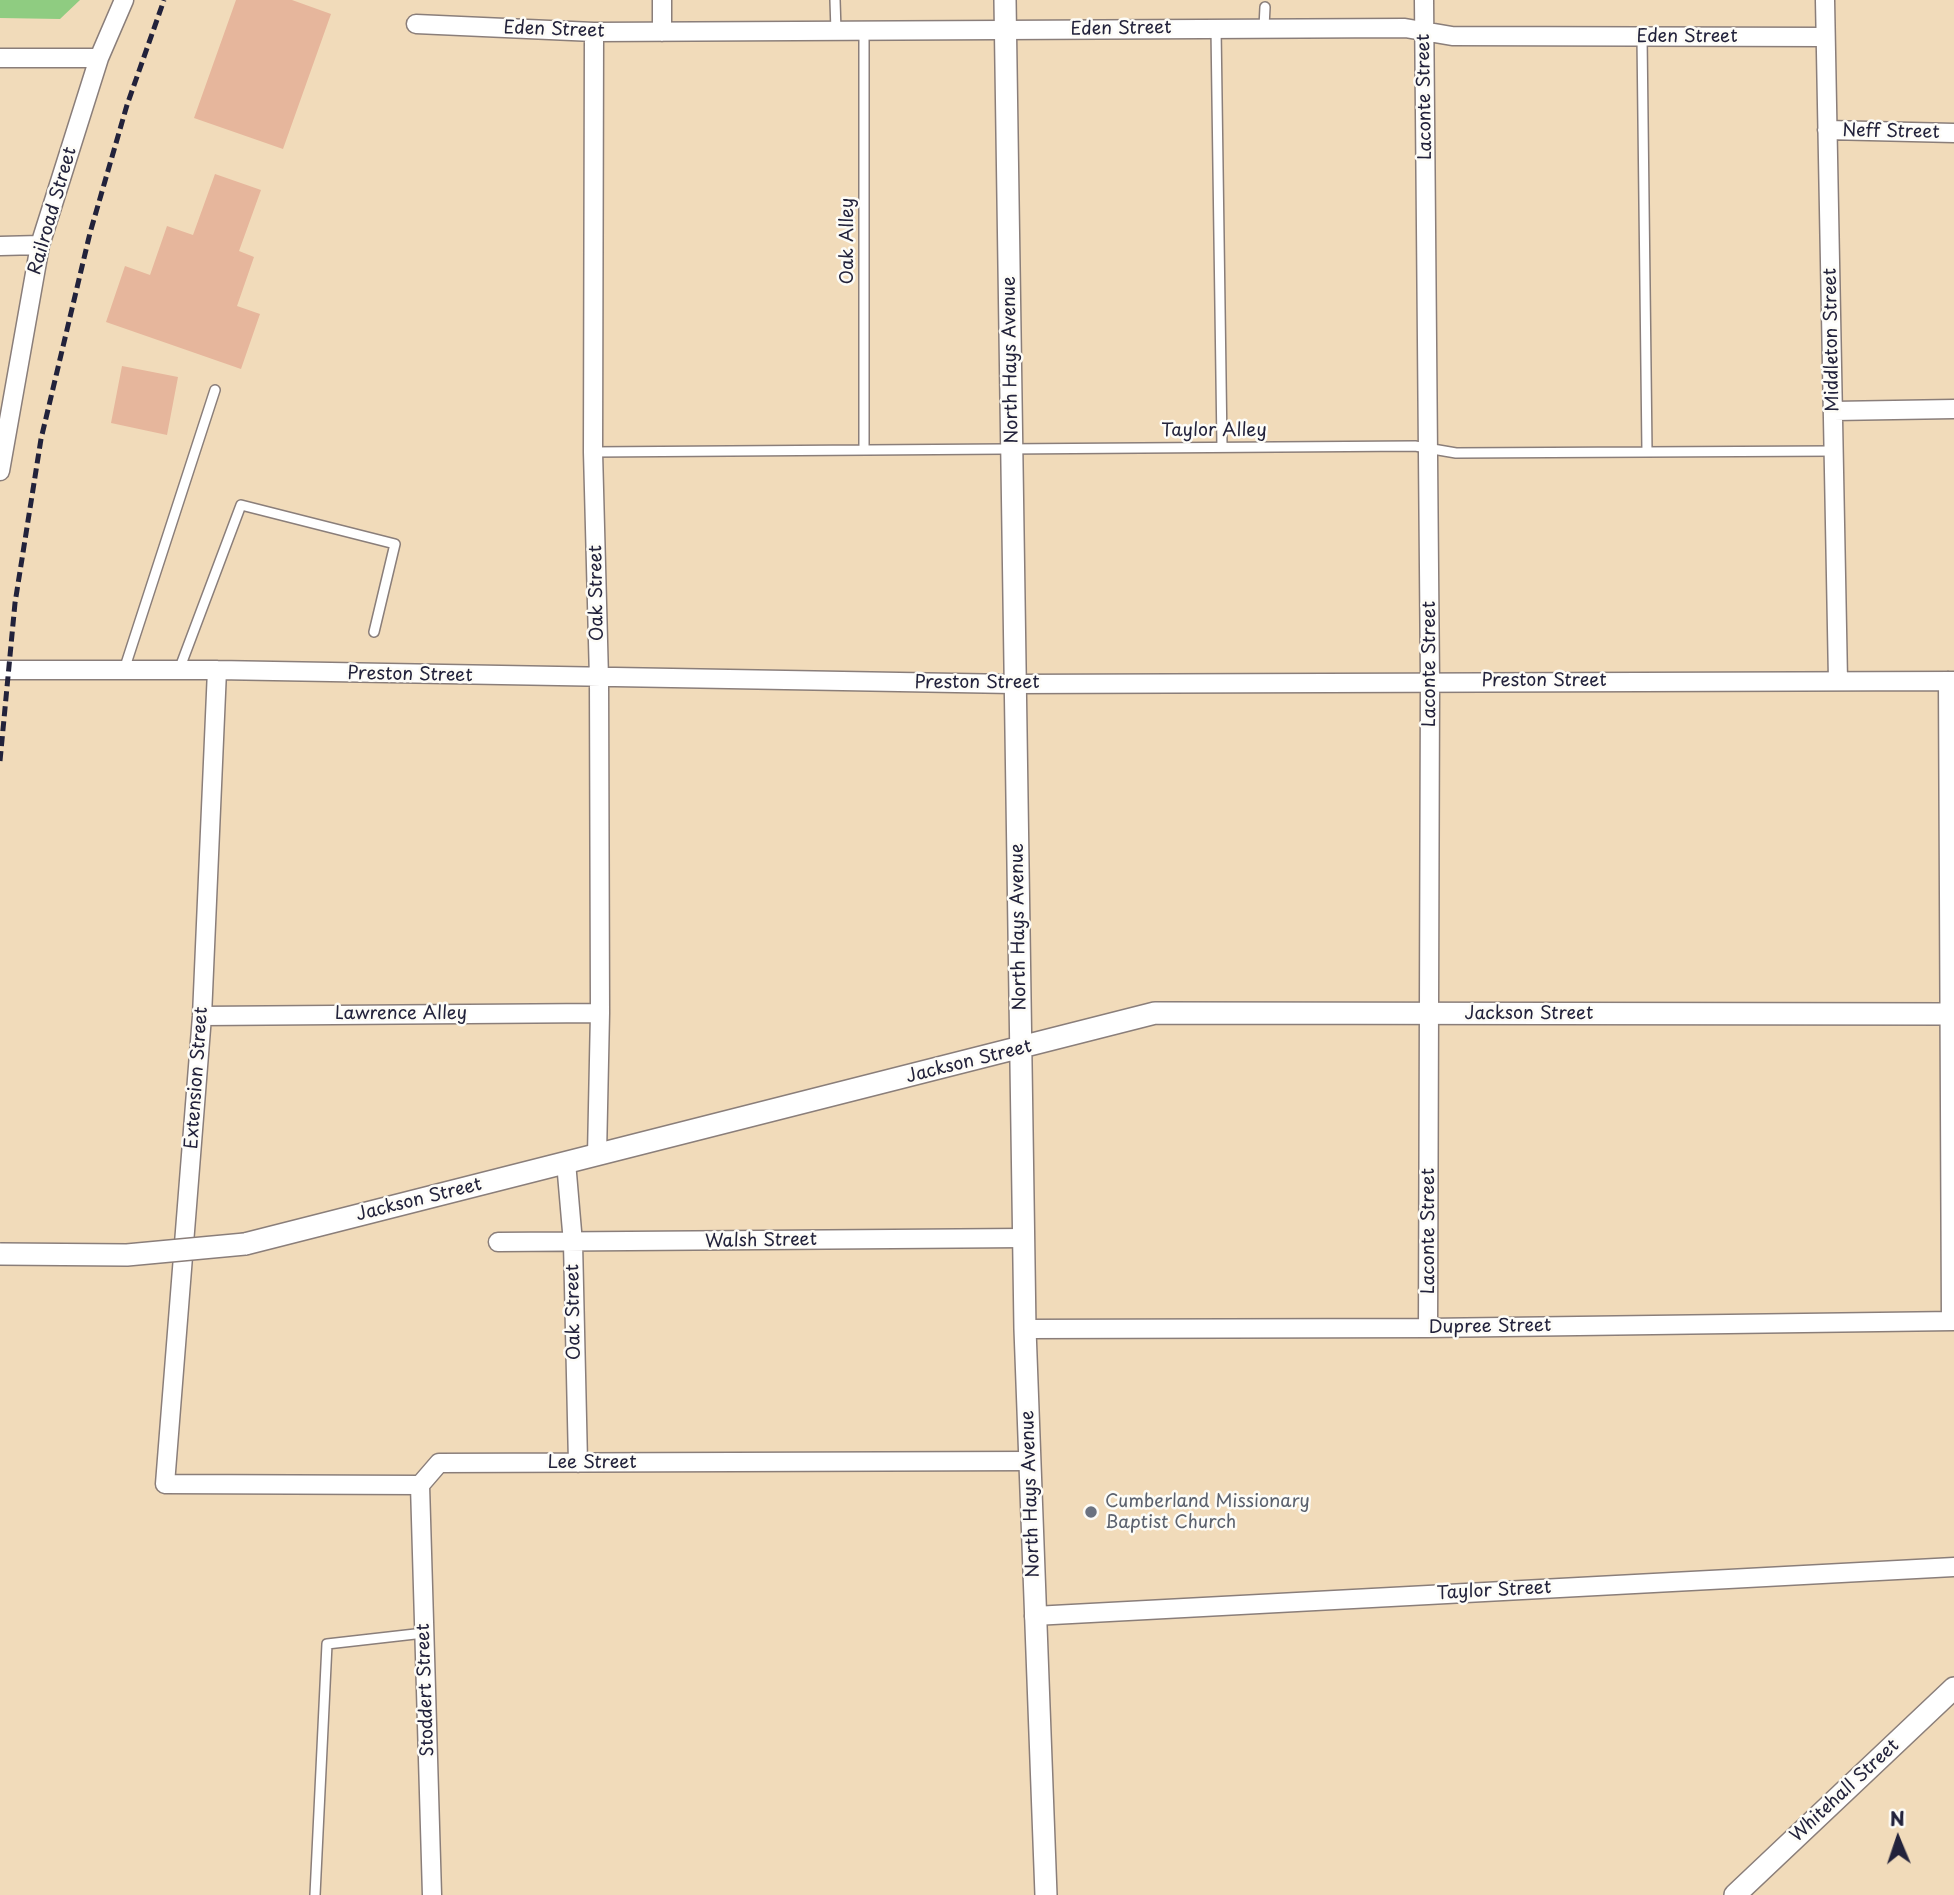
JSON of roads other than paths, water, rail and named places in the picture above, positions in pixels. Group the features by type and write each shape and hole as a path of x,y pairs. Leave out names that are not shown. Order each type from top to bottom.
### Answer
{"street":[{"name":"Railroad Street","path":"0,471 40,245 99,58 124,0"},
{"path":"662,0 662,32"},
{"name":"North Hays Avenue","path":"1005,0 1013,448 1013,684 1024,1238 1034,1616 1046,1895"},
{"name":"Laconte Street","path":"1424,0 1430,681 1429,1328"},
{"name":"Middleton Street","path":"1825,0 1838,680"},
{"name":"Eden Street","path":"416,24 594,32 864,33 1264,27 1405,28 1452,36 1825,37"},
{"name":"Oak Street","path":"594,32 593,452 598,679 600,1013 597,1155"},
{"path":"0,58 99,58"},
{"name":"Neff Street","path":"1827,130 1954,133"},
{"path":"0,246 40,245"},
{"path":"1834,411 1954,409"},
{"name":"Preston Street","path":"0,670 218,670 598,679 1013,684 1951,681"},
{"name":"Extension Street","path":"218,670 202,1016 165,1484 420,1485"},
{"path":"1951,681 1952,1321"},
{"name":"Lawrence Alley","path":"202,1016 600,1013"},
{"name":"Jackson Street","path":"0,1254 127,1255 245,1244 1155,1013 1952,1014"},
{"name":"Oak Street","path":"566,1162 573,1244 578,1463"},
{"name":"Walsh Street","path":"498,1242 573,1244 1024,1238"},
{"name":"Dupree Street","path":"1026,1329 1429,1328 1952,1321"},
{"name":"Lee Street","path":"420,1485 439,1463 1030,1461"},
{"name":"Stoddert Street","path":"420,1485 432,1895"},
{"name":"Taylor Street","path":"1034,1616 1954,1567"},
{"name":"Whitehall Street","path":"1735,1895 1954,1688"}],"lane":[{"path":"835,0 835,33"},
{"path":"1264,27 1265,7"},
{"path":"1216,28 1222,447"},
{"name":"Oak Alley","path":"864,33 864,449"},
{"path":"1642,36 1647,452"},
{"path":"124,670 215,390"},
{"name":"Taylor Alley","path":"593,452 1222,447 1428,448 1456,453 1835,451"},
{"path":"179,670 192,628 241,505 395,544 374,632"},
{"path":"315,1895 327,1644 424,1633"}],"railway":[{"path":"0,761 15,603 41,439 90,233 127,105 164,0"}],"place":[{"name":"Cumberland Missionary Baptist Church","path":"1091,1512"}]}
